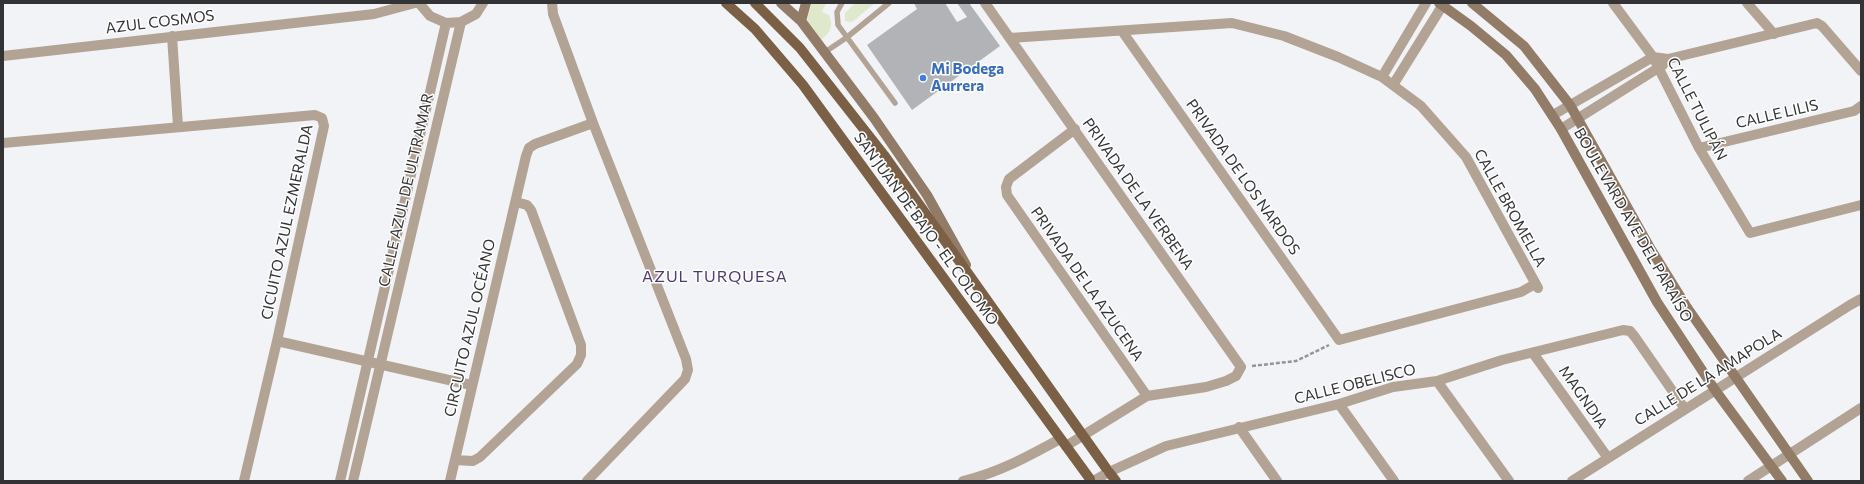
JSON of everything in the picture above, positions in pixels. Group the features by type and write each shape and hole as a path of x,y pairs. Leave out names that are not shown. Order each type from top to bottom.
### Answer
{"main road":[{"name":"SAN JUAN DE BAJO - EL COLOMO","path":"726,3 755,30 803,85 1091,480"},
{"name":"SAN JUAN DE BAJO - EL COLOMO","path":"755,3 800,48 880,149 1116,481"}],"street":[{"name":"AZUL COSMOS","path":"3,56 374,14 415,3"},
{"path":"420,3 430,16 446,23 461,22 476,14 483,3"},
{"path":"552,3 554,14 593,123 686,359 688,370 685,379 587,481"},
{"path":"781,3 801,21 825,52 927,195 981,291"},
{"path":"801,21 806,3"},
{"name":"PRIVADA DE LA VERBENA","path":"985,3 1241,367"},
{"path":"1382,77 1426,3"},
{"name":"BOULEVARD AVE DEL PARAÍSO","path":"1472,3 1524,46 1570,105 1650,248 1686,306 1808,481"},
{"name":"CALLE TULIPÁN","path":"1613,3 1653,58 1699,148 1750,233 1756,233 1861,205"},
{"path":"1747,3 1774,34"},
{"path":"1393,85 1442,4"},
{"name":"BOULEVARD AVE DEL PARAÍSO","path":"1442,4 1506,55 1536,89 1561,129 1657,302 1715,390 1782,481"},
{"name":"CALLE AZUL DE ULTRAMAR","path":"353,481 461,22"},
{"name":"CALLE AZUL DE ULTRAMAR","path":"340,481 356,418 446,23"},
{"name":"CALLE BROMELLA","path":"1010,38 1232,23 1284,36 1338,57 1382,77 1421,106 1466,157 1536,286 1521,292 1339,340"},
{"path":"1553,115 1653,58 1668,59 1817,23 1822,26 1861,71"},
{"name":"PRIVADA DE LOS NARDOS","path":"1122,31 1339,340"},
{"path":"172,36 178,126"},
{"path":"1561,129 1659,69 1668,59"},
{"name":"CALLE LILIS","path":"1699,148 1854,111 1861,106"},
{"name":"CICUITO AZUL EZMERALDA","path":"3,143 178,126 315,115 322,118 324,126 277,341 244,481"},
{"name":"CIRCUITO AZUL OCÉANO","path":"450,481 471,385 529,148 593,123"},
{"name":"PRIVADA DE LA AZUCENA","path":"1075,129 1009,180 1006,187 1008,195 1147,396"},
{"path":"455,460 473,461 480,457 577,364 581,356 581,346 531,210 527,205 516,202"},
{"name":"CALLE DE LA AMAPOLA","path":"1572,481 1850,304 1861,299"},
{"name":"CALLE OBELISCO","path":"1091,480 1108,470 1166,446 1239,427 1339,404 1393,387 1437,381 1502,360 1623,330 1630,332 1685,409"},
{"path":"277,341 471,385"},
{"name":"MAGNDIA","path":"1533,353 1608,458"},
{"path":"963,481 981,477 1083,435 1147,396 1206,387 1226,381 1236,376 1241,367"},
{"path":"1437,381 1510,481"},
{"path":"1339,404 1394,481"},
{"path":"1748,481 1861,408"},
{"path":"1239,427 1277,481"}],"lane":[{"path":"842,3 837,12 838,25 846,38 895,103"},
{"path":"825,52 846,38 890,3"}],"path":[{"path":"1241,367 1296,361 1339,340"}],"green space":[{"path":"812,3 826,3 822,12 829,15 831,23 827,35 821,40 806,22"},
{"path":"855,3 875,3 852,22 845,21 845,13"}],"building":[{"name":"Mi Bodega Aurrera","path":"914,3 945,3 957,22 967,17 957,3 969,3 1000,46 912,110 867,45 917,9"}],"place":[{"name":"Mi Bodega Aurrera","path":"923,78"}],"district":[{"name":"AZUL TURQUESA","path":"715,277"}]}
